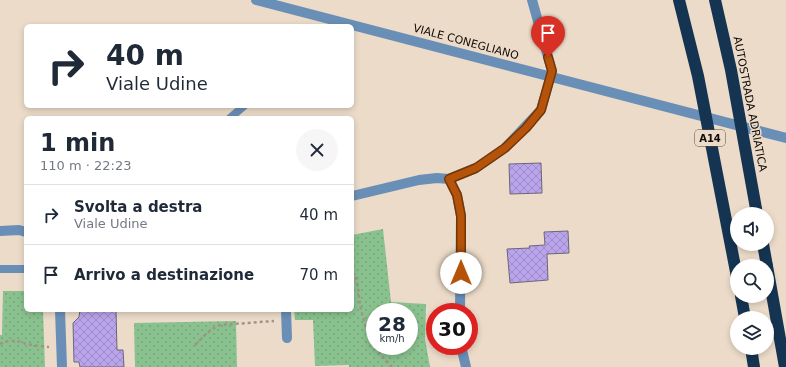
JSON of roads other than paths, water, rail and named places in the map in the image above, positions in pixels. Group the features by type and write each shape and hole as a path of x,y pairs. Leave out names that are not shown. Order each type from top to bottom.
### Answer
{"highway":[{"name":"A14","path":"679,0 698,76 734,259"},
{"name":"AUTOSTRADA ADRIATICA","path":"715,0 731,70 756,207"},
{"path":"774,303 785,367"},
{"path":"752,355 754,367"}],"street":[{"name":"VIALE CONEGLIANO","path":"256,0 348,24"},
{"path":"354,196 419,180 437,178 449,179 476,168 505,148 526,128 541,110 552,71 532,0"},
{"name":"VIALE CONEGLIANO","path":"354,26 786,138"},
{"path":"449,179 457,195 461,216 460,303"},
{"path":"0,231 19,230 24,231"},
{"path":"60,312 62,367"},
{"path":"286,315 287,338"},
{"path":"464,355 466,367"}],"lane":[{"path":"232,116 242,108"},
{"path":"0,269 24,269"}]}
